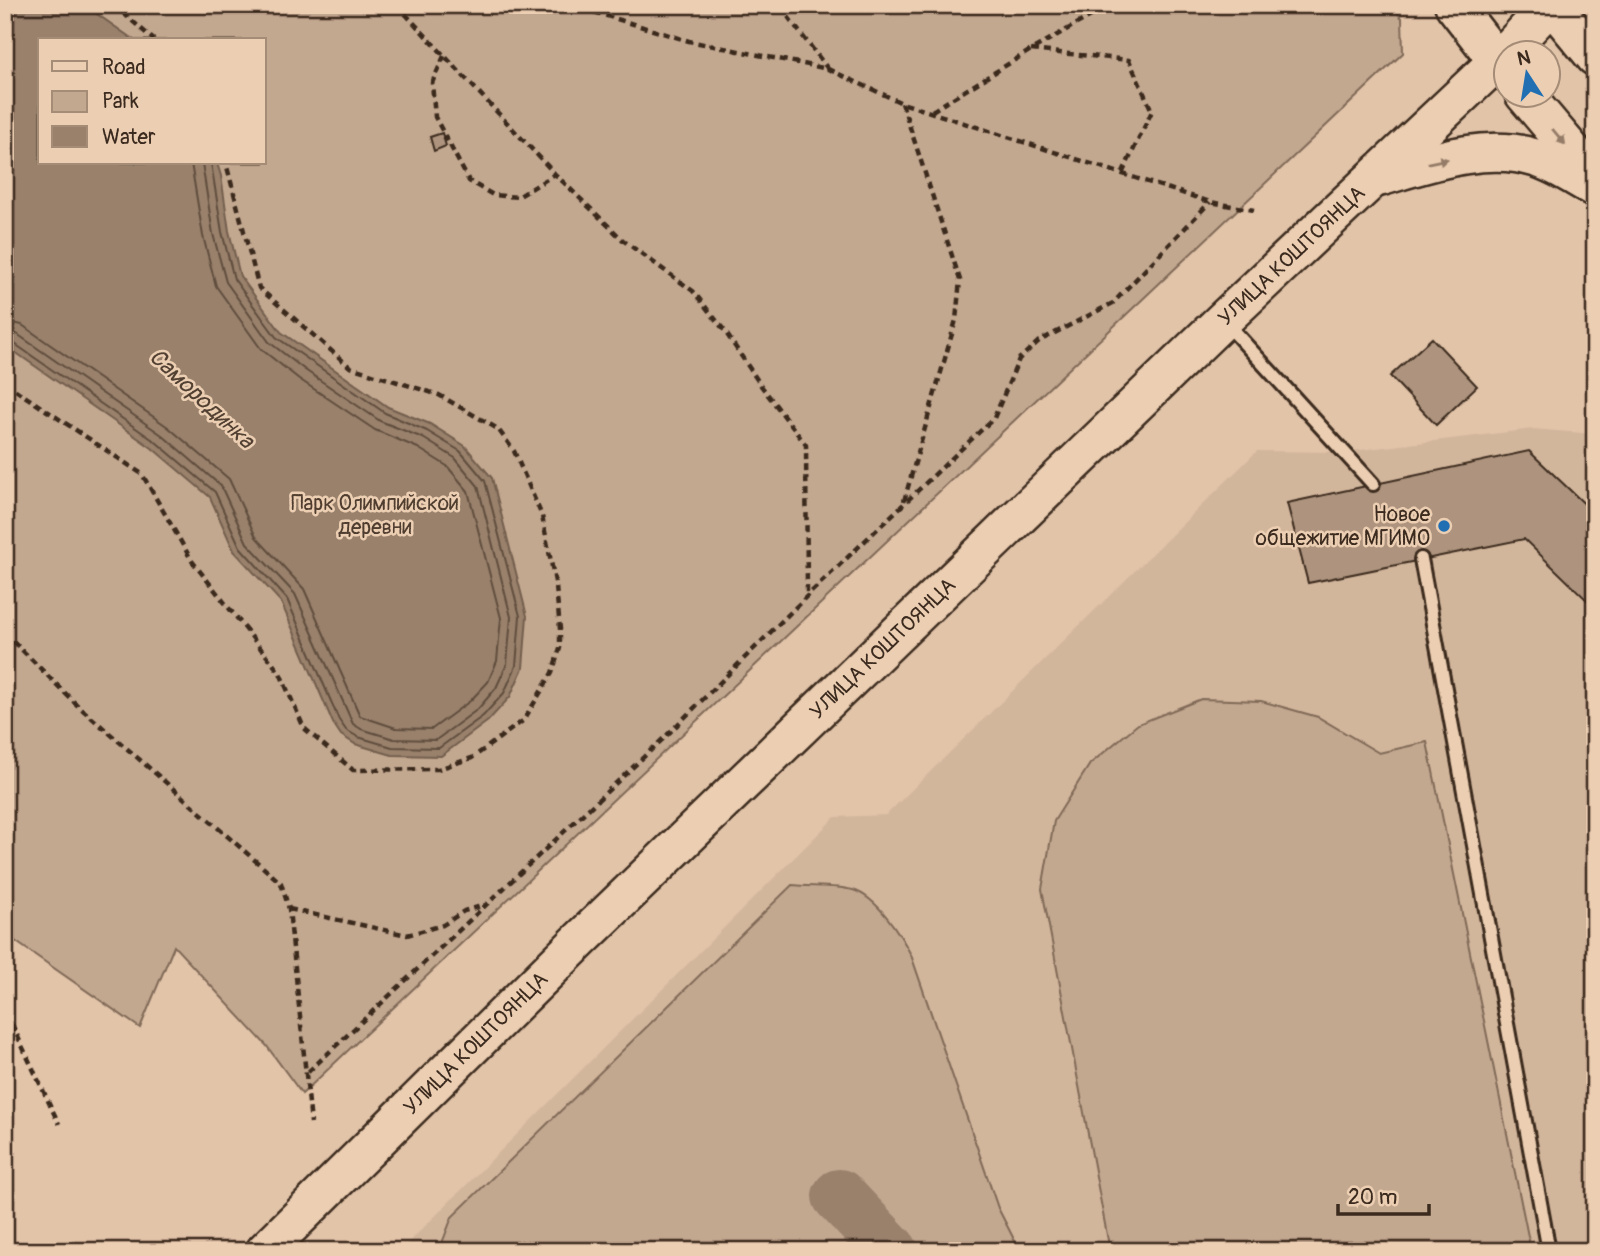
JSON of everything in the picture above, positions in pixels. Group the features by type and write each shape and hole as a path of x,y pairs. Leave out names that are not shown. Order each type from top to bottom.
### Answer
{"street":[{"path":"1454,5 1492,47"},
{"path":"1551,5 1595,57"},
{"name":"УЛИЦА КОШТОЯНЦА","path":"1523,38 1551,5"},
{"name":"УЛИЦА КОШТОЯНЦА","path":"265,1251 590,930 1223,320 1492,71"},
{"path":"1536,108 1595,178"},
{"path":"1373,179 1423,164 1514,152 1539,158 1595,188"}],"lane":[{"path":"1223,320 1373,484"},
{"path":"1421,559 1549,1251"}],"path":[{"path":"114,5 152,38"},
{"path":"397,5 555,174 624,241 693,291 806,445 807,596"},
{"path":"571,5 689,41 828,69 902,103 1210,202 1254,210"},
{"path":"779,5 828,69"},
{"path":"931,112 1110,5"},
{"path":"1031,50 1129,60 1152,111 1122,174"},
{"path":"444,56 432,83 435,117 469,181 494,195 517,197 555,174"},
{"path":"902,103 960,280 956,320 904,502"},
{"path":"5,383 142,474 192,561 280,673 304,728 353,770 438,769 472,758 524,720 552,673 560,648 560,629 556,587 542,516 514,451 498,429 439,395 350,368 259,288 226,164"},
{"path":"307,1072 665,737 807,596 994,418 1019,359 1039,341 1112,303 1210,202"},
{"path":"5,633 76,704 281,883 289,909 312,1124"},
{"path":"289,909 407,934 443,925 464,911 489,904"},
{"path":"5,1016 8,1016 59,1124"}],"shaded area":[{"path":"1533,429 1595,434 1595,1251 400,1251 835,817 886,815 1257,451 1343,452"}],"green space":[{"name":"Парк Олимпийской деревни","path":"5,5 1390,5 1402,18 1403,53 302,1094 266,1045 174,946 140,1028 5,934"},
{"path":"1201,699 1261,701 1318,717 1379,753 1427,742 1531,1251 1110,1251 1042,889 1054,821 1090,764 1138,724"},
{"path":"792,885 839,887 862,894 879,908 901,937 911,955 998,1208 1020,1251 443,1251 441,1246 452,1217"}],"water":[{"path":"5,5 84,5 131,38 38,38 38,164 217,164 240,276 281,332 388,407 430,424 465,446 492,478 527,616 523,668 510,697 488,721 441,756 392,755 355,744 341,735 333,723 281,602 234,551 210,497 152,448 5,345"}],"building":[{"path":"442,133 446,146 434,151 430,137"},
{"path":"1432,338 1477,386 1436,425 1390,376"},
{"name":"Новое общежитие МГИМО","path":"1529,451 1595,514 1595,608 1524,539 1308,583 1287,503"}],"waterway":[{"name":"Самородинка","path":"839,1196 891,1251"}],"place":[{"name":"Новое общежитие МГИМО","path":"1444,526"}]}
